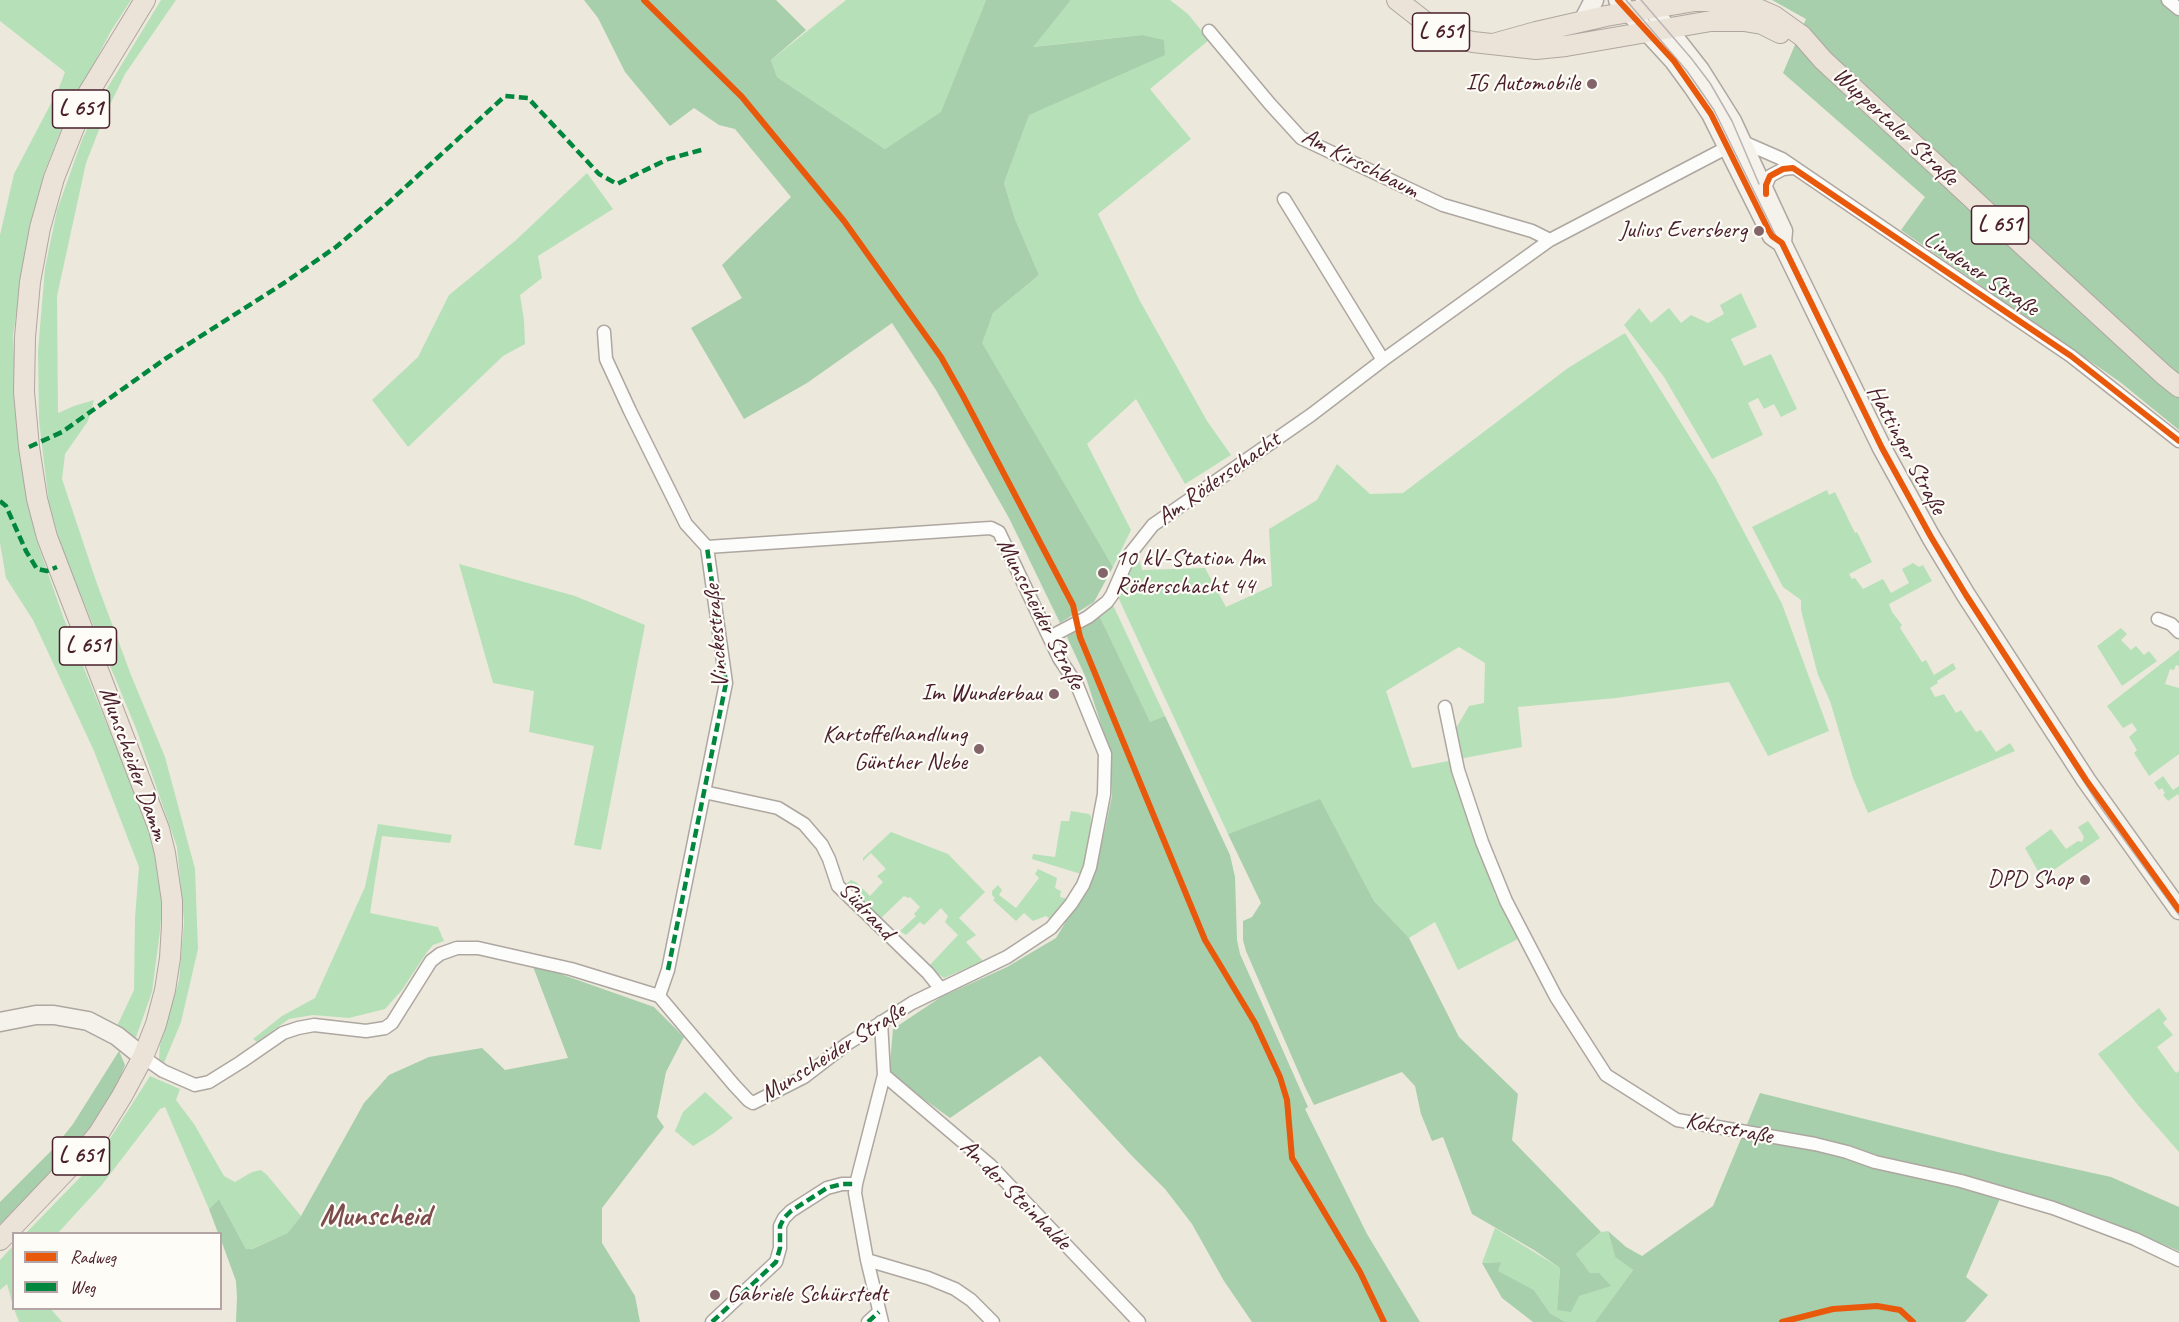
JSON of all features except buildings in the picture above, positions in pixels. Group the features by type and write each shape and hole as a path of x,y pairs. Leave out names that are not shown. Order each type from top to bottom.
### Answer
{"main road":[{"name":"Munscheider Damm","path":"143,1057 159,1012 170,958 172,901 165,853 153,809 79,625 47,537 37,499 29,447 24,381 30,282 40,228 54,178 86,97 146,0"},
{"name":"L 651","path":"1397,0 1433,28 1463,39 1493,45 1536,49 1566,46 1656,29"},
{"name":"Wuppertaler Straße","path":"1636,5 1725,1 1758,9 1788,25 1990,215 2179,387"},
{"name":"L 651","path":"1493,45 1636,5"},
{"name":"Wuppertaler Straße","path":"1656,29 1691,23 1731,21 1762,24 1790,38 1823,60"},
{"name":"L 651","path":"0,1240 60,1178 99,1132 143,1057"}],"street":[{"path":"1583,21 1594,0"},
{"path":"2168,0 2179,9"},
{"name":"Hattinger Straße","path":"1636,5 1656,29 1766,194 1783,231 1782,243"},
{"name":"Am Kirschbaum","path":"1209,31 1301,138 1443,205 1532,231 1550,240"},
{"name":"Hattinger Straße","path":"1735,145 1772,236 1782,243 1882,448 1943,556 2087,782 2179,910"},
{"name":"Lindener Straße","path":"1735,145 1782,159 2071,356 2179,441"},
{"name":"Am Röderschacht","path":"1050,637 1088,617 1107,602 1131,554 1153,525 1311,415 1383,360 1550,240 1735,145"},
{"path":"1766,194 1766,185 1770,176 1783,169 1793,168"},
{"path":"1284,199 1383,360"},
{"path":"604,332 606,359 630,411 686,524 707,547"},
{"name":"Munscheider Straße","path":"659,996 734,1085 753,1103 804,1077 847,1044 940,988 1007,957 1045,933 1071,904 1083,885 1090,867 1104,794 1105,754 1077,685 1059,658 1003,536 995,530 975,529 846,536 707,547"},
{"name":"Vinckestraße","path":"659,996 668,970 726,682 707,547"},
{"path":"2158,619 2171,624 2179,632"},
{"name":"Koksstraße","path":"1445,706 1458,770 1482,842 1506,901 1556,998 1606,1075 1677,1120 1815,1144 1961,1181 2053,1208 2135,1239 2179,1260"},
{"name":"Südrand","path":"704,792 778,808 804,824 822,845 838,886 928,973 940,988"},
{"path":"0,1022 54,1015 88,1021 117,1036 164,1071 195,1085 209,1082 282,1034 298,1028 314,1026 366,1031 385,1028 392,1023 404,1006 431,961 440,954 456,948 478,948 513,954 659,996"},
{"path":"868,1322 881,1317 856,1204 856,1184 884,1075 882,1022"},
{"name":"An der Steinhalde","path":"884,1075 990,1165 1138,1322"},
{"path":"712,1322 776,1262 780,1248 780,1226 791,1211 827,1188 842,1184 856,1184"},
{"path":"867,1260 928,1278 955,1289 971,1300 993,1322"}],"green space":[{"path":"0,0 131,0 111,31 67,115 44,173 29,232 13,335 18,448 36,539 64,619 129,779 153,845 162,905 160,931 152,992 135,1040 117,1026 134,990 135,918 139,867 94,751 33,620 6,578 0,543 0,235 14,174 65,72 0,21"},
{"path":"161,0 176,0 125,74 104,117 86,163 57,296 58,413 94,400 88,421 65,454 62,479 96,581 165,757 195,869 198,949 181,1022 164,1063 159,1059 160,1045 179,980 184,922 177,847 137,731 63,552 49,504 39,421 38,351 45,268 57,210 82,140 100,100"},
{"path":"584,0 776,0 806,30 771,60 777,77 885,149 941,112 986,0 1071,0 1033,47 1142,35 1164,40 1165,55 1029,115 1004,183 1015,219 1039,275 993,313 982,343 1113,567 1094,602 1060,623 1009,518 936,390 892,323 807,383 744,419 691,328 742,298 722,265 791,197 735,129 719,125 694,108 670,126 625,72 598,18"},
{"path":"846,0 986,0 941,113 885,149 777,77 771,60"},
{"path":"1071,0 1170,0 1188,14 1209,40 1150,89 1191,139 1098,214 1140,301 1207,421 1231,455 1185,484 1136,399 1087,444 1131,530 1113,567 981,343 993,313 1039,275 1015,219 1004,183 1029,114 1165,54 1142,35 1032,47"},
{"path":"1772,0 2179,0 2179,430 2120,382 1901,230 1925,197 1783,73 1806,19"},
{"path":"587,173 613,209 538,256 542,278 520,295 525,344 503,356 408,447 372,400 418,357 449,295 515,241"},
{"path":"1741,293 1757,327 1731,339 1744,366 1771,354 1797,409 1781,417 1774,404 1764,409 1758,398 1748,403 1763,435 1712,459 1664,377 1624,325 1639,308 1651,323 1669,308 1681,323 1691,315 1708,323 1724,314 1720,305"},
{"path":"1625,333 1716,479 1782,604 1829,731 1768,756 1729,682 1616,698 1518,707 1522,747 1459,759 1507,892 1494,893 1518,939 1458,970 1435,922 1409,938 1374,901 1320,800 1228,834 1118,597 1138,555 1142,570 1205,568 1226,607 1272,586 1269,529 1317,500 1337,464 1370,494 1403,493 1568,368","holes":["1459,647 1485,663 1484,703 1469,706 1455,730 1459,759 1412,768 1386,691"]},
{"path":"1827,490 1829,495 1835,492 1872,562 1849,574 1863,589 1883,579 1891,593 1909,583 1902,569 1913,563 1919,567 1923,565 1932,581 1889,604 1892,612 1902,625 1900,628 1922,662 1926,660 1934,675 1953,663 1956,669 1930,688 1935,697 1944,694 1956,713 1961,710 1976,732 1981,730 1996,752 2010,743 2015,751 1868,813 1853,778 1830,701 1818,675 1801,610 1801,600 1783,587 1752,527"},
{"path":"459,564 575,596 645,625 601,850 574,845 594,746 529,732 534,691 493,683"},
{"path":"1112,603 1165,716 1150,723 1099,615"},
{"path":"1099,615 1150,722 1165,716 1230,855 1235,877 1237,940 1240,954 1308,1107 1305,1109 1367,1234 1420,1322 1252,1322 1224,1281 1192,1224 1165,1189 1040,1056 950,1118 889,1074 893,1029 941,997 1007,967 1056,938 1092,878 1112,796 1110,752 1086,678 1067,637"},
{"path":"2121,628 2127,634 2121,640 2131,650 2136,646 2144,655 2149,651 2157,661 2122,686 2097,646"},
{"path":"2179,650 2179,666 2176,665 2174,670 2170,669 2165,684 2179,688 2179,754 2149,776 2134,753 2137,750 2129,737 2137,730 2132,723 2123,728 2107,706"},
{"path":"2163,776 2173,790 2179,786 2179,796 2178,794 2168,801 2163,795 2165,793 2162,788 2159,790 2154,783"},
{"path":"1320,799 1374,901 1409,938 1459,1037 1518,1094 1512,1140 1601,1232 1576,1254 1590,1273 1599,1273 1611,1286 1579,1296 1571,1312 1557,1310 1560,1268 1472,1214 1443,1137 1432,1141 1421,1114 1415,1086 1402,1072 1314,1105 1305,1087 1246,951 1243,940 1243,921 1252,917 1261,903 1228,834"},
{"path":"1071,811 1091,816 1090,838 1081,874 1032,859 1033,854 1055,857 1061,821 1069,821"},
{"path":"2088,821 2100,838 2042,878 2025,848 2051,829 2066,849 2078,841 2082,842 2084,837 2078,827"},
{"path":"378,824 452,835 450,843 382,836 370,913 438,927 444,941 433,945 402,990 385,1009 349,1018 313,1015 289,1019 257,1042 253,1039 282,1016 315,998 365,887"},
{"path":"891,832 948,854 985,892 959,918 976,935 966,942 983,961 944,978 928,967 958,935 945,922 948,916 941,908 924,925 920,922 906,935 900,931 916,916 914,914 920,907 910,897 904,896 878,921 849,890 846,884 851,880 870,896 883,882 877,876 886,869 871,853 863,861 863,858"},
{"path":"1038,869 1057,878 1055,888 1061,891 1060,897 1068,899 1051,920 1046,916 1033,921 1024,913 1016,921 993,900 995,898 992,891 998,885 1002,890 999,895 1016,908 1039,878 1035,874"},
{"path":"532,964 654,1007 684,1037 666,1072 657,1117 664,1127 602,1208 602,1243 635,1296 640,1322 236,1322 236,1281 222,1243 222,1232 218,1232 209,1209 219,1199 246,1249 252,1249 288,1233 301,1216 364,1103 389,1075 429,1057 482,1048 505,1070 568,1058"},
{"path":"2159,1008 2167,1019 2163,1023 2173,1035 2157,1047 2176,1073 2179,1071 2179,1152 2098,1054"},
{"path":"119,1051 125,1065 117,1086 90,1127 52,1171 0,1224 0,1202 54,1148 73,1124"},
{"path":"150,1076 180,1089 176,1100 194,1124 224,1176 235,1182 252,1172 261,1170 301,1216 289,1233 246,1249 219,1199 209,1209 165,1107 160,1109 101,1186 59,1232 27,1232 95,1162"},
{"path":"705,1092 733,1118 693,1146 675,1131 683,1112"},
{"path":"1760,1093 2002,1153 2111,1177 2179,1207 2179,1251 2108,1221 2005,1187 1966,1277 1988,1295 1965,1322 1595,1322 1633,1270 1615,1257 1608,1231 1626,1247 1642,1256 1713,1206"},
{"path":"1495,1228 1560,1268 1557,1310 1590,1273 1576,1254 1601,1232 1608,1231 1615,1257 1633,1270 1595,1322 1565,1322 1550,1313 1534,1290 1497,1271 1500,1262 1482,1263"},
{"path":"12,1247 12,1302 7,1284 0,1290 0,1260"},
{"path":"1501,1262 1498,1271 1534,1290 1550,1313 1565,1322 1533,1322 1502,1298 1482,1263"},
{"path":"14,1310 52,1310 62,1322 19,1322"}],"tram line":[{"path":"1626,0 1687,71 1714,110 1883,454 1944,564 2099,805 2179,915"},
{"path":"1641,0 1710,83 1732,121 1759,184"}],"marked path":[{"path":"29,447 62,432 165,359 336,247 388,203 505,96 528,98 599,174 617,184 668,159 705,149"},
{"path":"0,501 6,506 26,551 37,569 47,571 57,567"},
{"path":"668,970 726,683 707,547"},
{"path":"712,1322 776,1262 780,1248 780,1226 791,1211 827,1188 842,1184 856,1184"},
{"path":"868,1322 879,1312"}],"cycle path":[{"path":"644,0 742,97 844,221 941,357 963,396 1073,605 1080,637 1205,940 1255,1023 1280,1077 1287,1100 1292,1158 1360,1272 1384,1322"},
{"path":"1618,0 1674,61 1711,114 1769,231 1782,243 1882,448 1931,537 2086,780 2179,910"},
{"path":"1766,194 1766,185 1770,176 1783,169 1793,168 2071,356 2179,441"},
{"path":"1782,1322 1833,1309 1877,1306 1900,1310 1913,1322"}],"place":[{"name":"IG Automobile","path":"1592,84"},
{"name":"Julius Eversberg","path":"1759,231"},
{"name":"10 kV-Station Am Röderschacht 44","path":"1103,573"},
{"name":"Im Wunderbau","path":"1054,694"},
{"name":"Kartoffelhandlung Günther Nebe","path":"979,749"},
{"name":"DPD Shop","path":"2085,880"},
{"name":"Gabriele Schürstedt","path":"715,1295"}],"district":[{"name":"Munscheid","path":"375,1217"}]}
